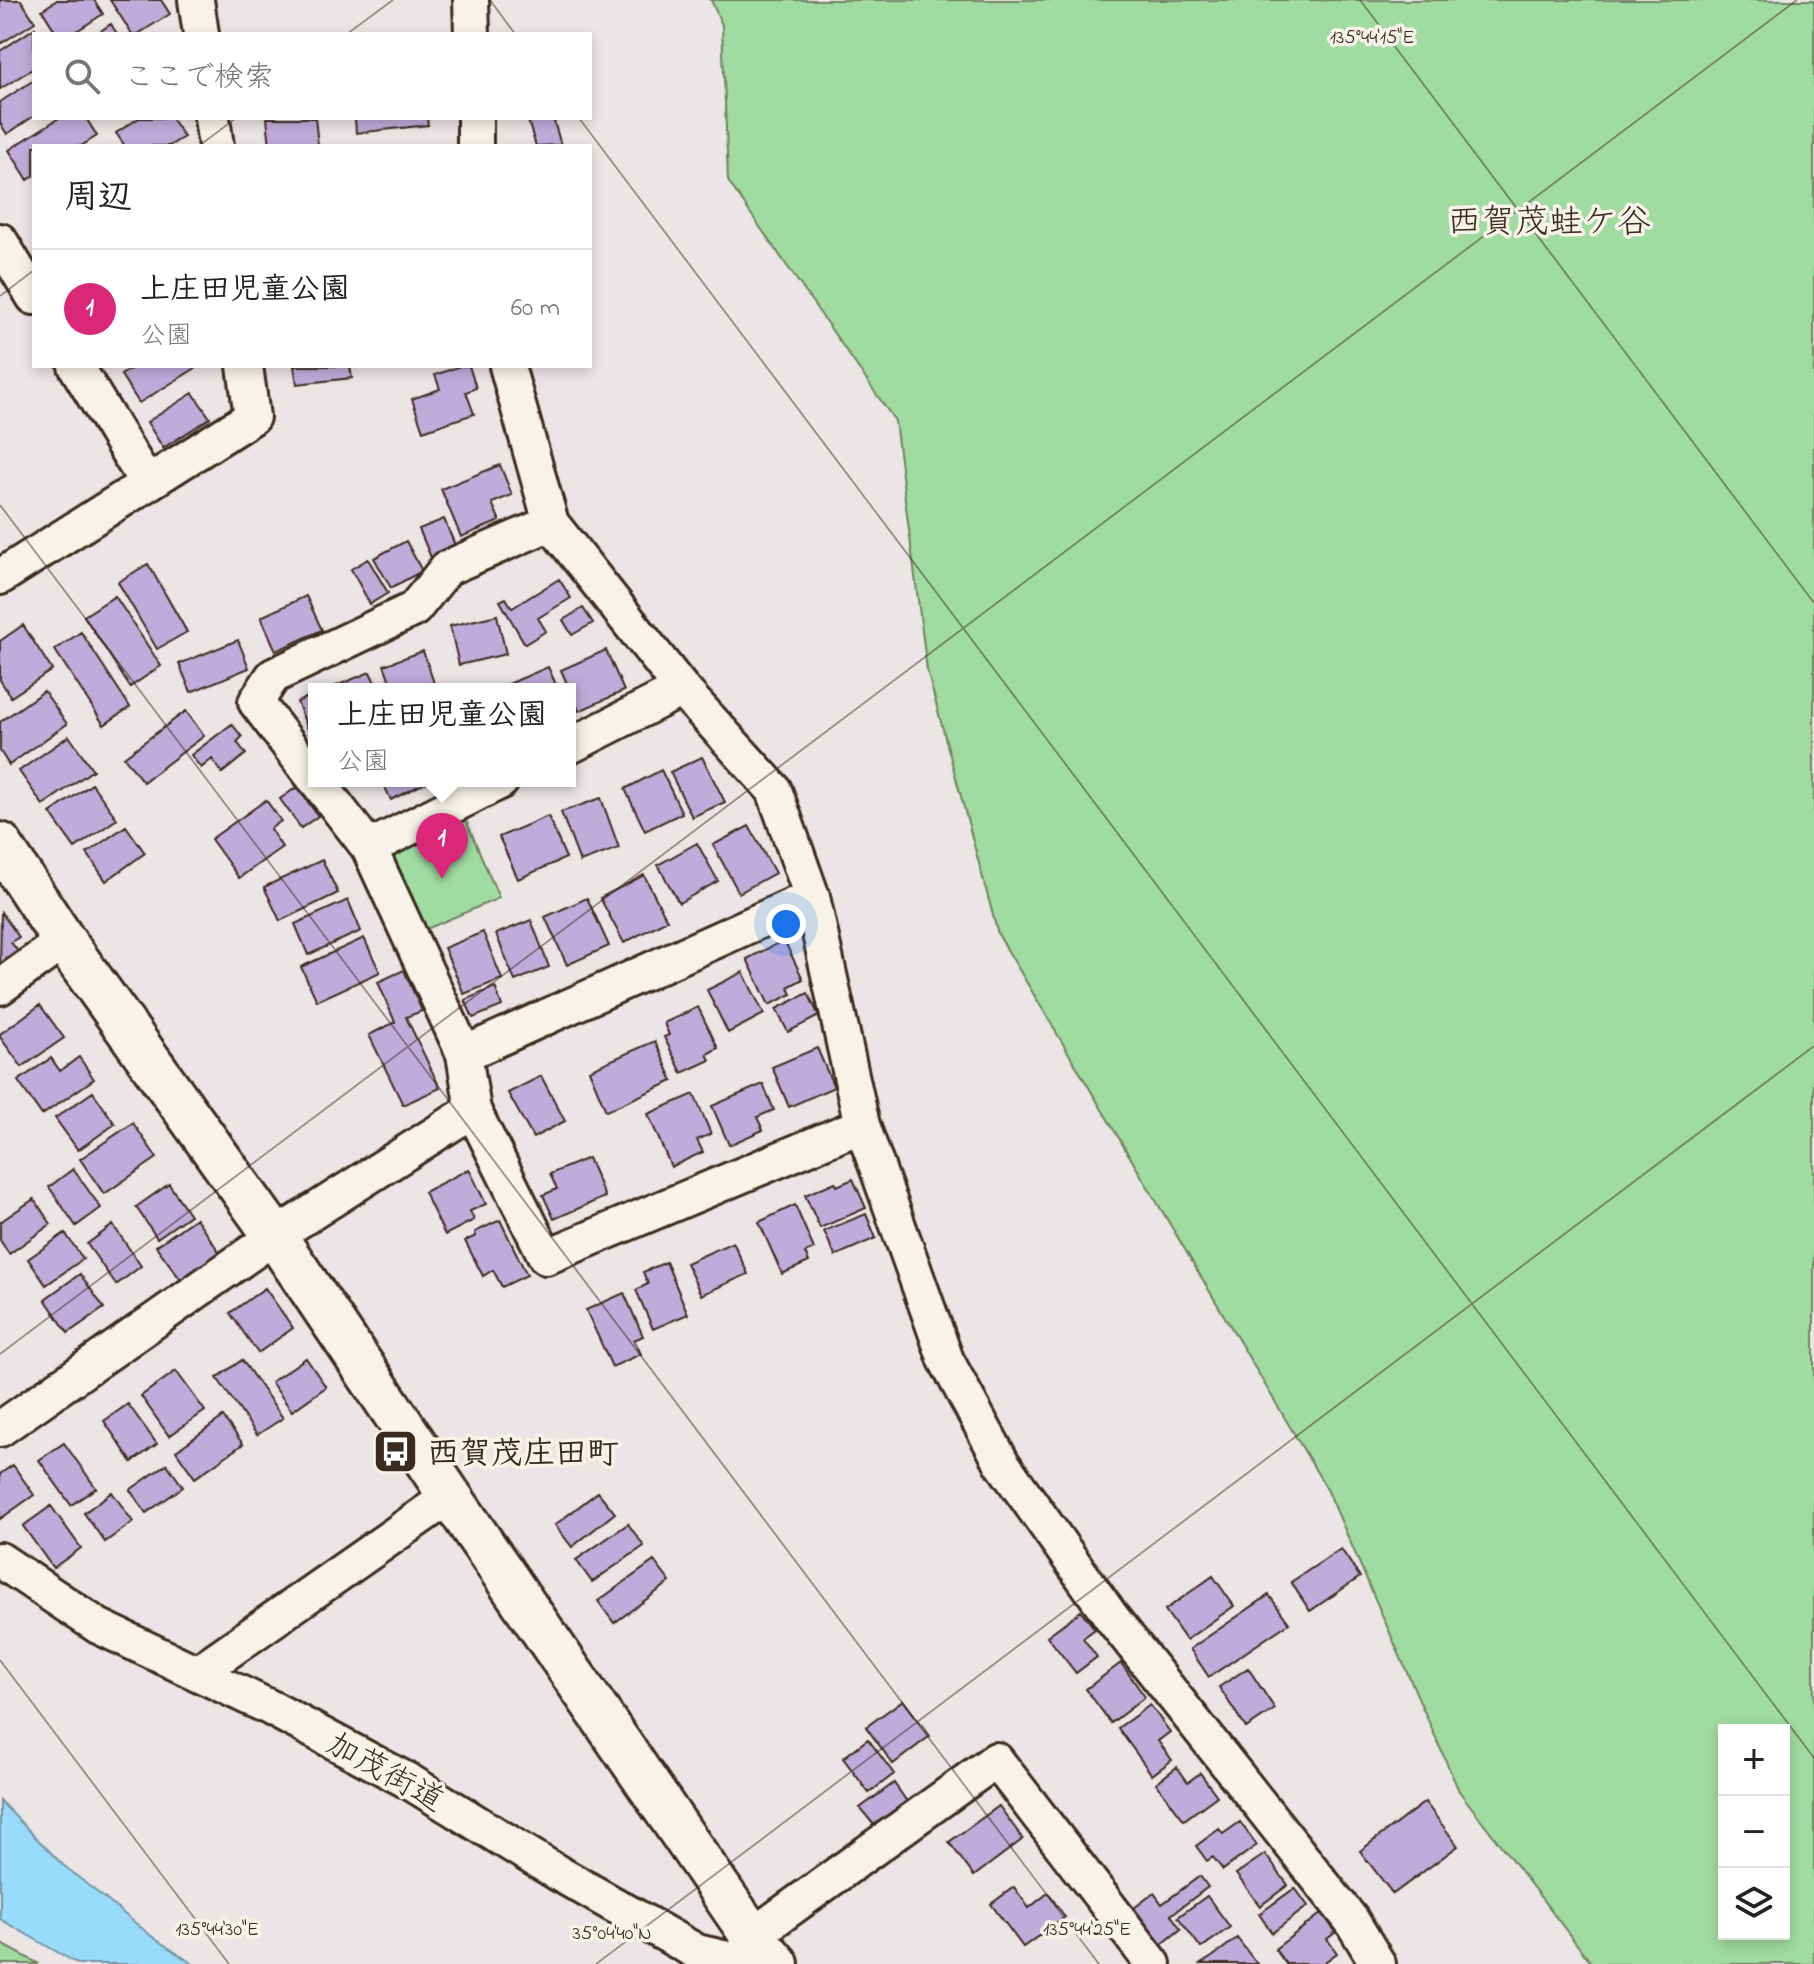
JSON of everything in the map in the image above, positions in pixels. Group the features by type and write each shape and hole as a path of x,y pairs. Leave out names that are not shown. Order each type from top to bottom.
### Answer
{"street":[{"path":"196,0 201,32"},
{"path":"471,0 472,32"},
{"path":"212,120 216,144"},
{"path":"475,120 475,144"},
{"path":"0,241 32,294"},
{"path":"77,368 147,483"},
{"path":"0,577 252,417 245,368"},
{"path":"508,368 551,523 682,689 774,790 812,897 862,1125 946,1360 1002,1463 1112,1618 1352,1921 1378,1964"},
{"path":"308,770 256,702 273,676 414,609 447,568 551,523"},
{"path":"576,743 682,689"},
{"path":"321,787 369,848 464,1054 473,1110 546,1257 862,1125"},
{"path":"369,848 489,787"},
{"path":"0,844 64,941 275,1236 450,1496 768,1954 996,1760 1153,1964"},
{"path":"464,1054 812,897"},
{"path":"0,987 64,941"},
{"path":"0,1429 275,1236 473,1110"},
{"path":"197,1673 450,1496"},
{"name":"加茂街道","path":"0,1560 98,1626 271,1708 410,1782 558,1873 697,1952 732,1960 768,1954"}],"green space":[{"path":"711,0 1814,0 1814,1964 1592,1964 1459,1791 1328,1491 998,934 927,670 895,421 728,181 722,25"},
{"path":"462,811 499,898 415,934 385,859"},
{"path":"0,1943 39,1964 0,1964"}],"water":[{"path":"0,1801 63,1865 154,1938 193,1964 78,1964 0,1919"}],"building":[{"path":"0,0 21,0 35,22 0,44"},
{"path":"57,0 94,0 103,14 75,32 56,32 42,10"},
{"path":"110,0 161,0 170,14 141,32 131,32"},
{"path":"111,24 116,32 99,32"},
{"path":"35,28 38,32 32,32 32,69 0,89 0,51"},
{"path":"32,81 32,117 7,134 0,123 0,102"},
{"path":"56,120 87,120 97,136 84,144 32,144 32,177 28,180 9,150"},
{"path":"136,120 172,120 184,137 172,144 124,144 116,133"},
{"path":"267,120 315,120 318,144 270,144"},
{"path":"355,120 427,120 428,125 356,133"},
{"path":"528,120 554,120 561,144 535,144"},
{"path":"132,368 196,368 139,403 121,375"},
{"path":"294,368 350,368 352,378 297,384"},
{"path":"454,368 470,368 476,388 466,392 474,414 423,431 412,399 440,389 435,375"},
{"path":"193,393 210,418 163,448 147,422"},
{"path":"500,465 512,495 492,503 500,521 461,537 441,489"},
{"path":"444,519 457,550 432,560 419,529"},
{"path":"406,541 422,571 391,588 374,558"},
{"path":"368,559 388,593 370,604 351,569"},
{"path":"148,564 187,632 157,649 118,582"},
{"path":"559,579 571,598 538,618 546,631 525,644 500,601 506,598 512,608"},
{"path":"115,596 161,666 130,687 84,616"},
{"path":"306,596 322,630 276,651 261,617"},
{"path":"583,608 593,623 572,635 563,620"},
{"path":"497,615 506,654 459,665 450,626"},
{"path":"23,625 52,670 11,697 0,680 0,641"},
{"path":"81,632 130,707 104,725 55,650"},
{"path":"238,640 249,668 191,692 179,664"},
{"path":"606,650 624,691 579,711 576,683 567,683 561,670"},
{"path":"423,651 434,683 391,683 384,665"},
{"path":"548,667 555,683 511,683"},
{"path":"370,672 375,683 343,683"},
{"path":"44,691 67,724 9,765 0,751 0,722"},
{"path":"308,697 308,729 297,702"},
{"path":"186,711 204,736 143,782 124,757"},
{"path":"232,724 242,737 237,742 246,754 222,773 212,759 201,768 191,755"},
{"path":"69,736 93,770 43,805 19,771"},
{"path":"702,757 725,802 692,817 670,772"},
{"path":"661,770 682,813 645,831 625,789"},
{"path":"92,784 117,819 75,848 50,813"},
{"path":"297,787 318,816 301,828 280,799"},
{"path":"385,787 417,787 391,800"},
{"path":"601,798 619,848 580,862 561,812"},
{"path":"266,800 281,821 270,829 282,847 239,878 211,839"},
{"path":"548,816 566,858 518,879 499,837"},
{"path":"126,826 145,853 106,881 87,853"},
{"path":"749,826 775,873 739,893 713,845"},
{"path":"697,843 718,881 679,903 658,865"},
{"path":"322,860 338,893 280,921 264,887"},
{"path":"644,875 667,920 624,943 600,898"},
{"path":"587,898 609,946 567,965 545,917"},
{"path":"348,900 361,931 308,955 295,924"},
{"path":"1,912 19,937 11,942 22,957 0,972"},
{"path":"531,920 549,967 515,981 496,934"},
{"path":"483,932 502,979 464,994 444,948"},
{"path":"364,938 380,972 317,1001 301,967"},
{"path":"784,940 803,979 788,987 792,994 769,1005 747,959"},
{"path":"404,970 422,1011 406,1017 440,1088 403,1105 369,1035 395,1022 378,982"},
{"path":"743,972 764,1014 728,1033 707,990"},
{"path":"495,987 502,1006 473,1018 465,1000"},
{"path":"808,993 819,1016 788,1032 776,1009"},
{"path":"40,1005 64,1038 22,1067 0,1034"},
{"path":"698,1007 718,1048 707,1054 710,1060 682,1073 664,1037 669,1035 664,1023"},
{"path":"655,1041 673,1081 606,1111 589,1070"},
{"path":"817,1048 834,1087 789,1107 772,1067"},
{"path":"79,1057 94,1079 42,1115 18,1081 51,1058 60,1071"},
{"path":"541,1076 565,1121 533,1138 508,1093"},
{"path":"763,1084 774,1110 757,1117 763,1130 729,1145 712,1106"},
{"path":"93,1092 115,1124 78,1150 55,1118"},
{"path":"694,1094 711,1134 697,1140 703,1152 671,1167 648,1114"},
{"path":"133,1123 157,1158 104,1194 80,1159"},
{"path":"588,1158 605,1197 554,1219 543,1195 557,1189 550,1174"},
{"path":"73,1169 101,1208 76,1226 49,1187"},
{"path":"469,1169 486,1204 470,1211 474,1220 445,1235 424,1192"},
{"path":"853,1179 866,1208 820,1228 805,1195 835,1182 837,1186"},
{"path":"169,1184 190,1215 157,1238 136,1207"},
{"path":"34,1199 51,1224 9,1254 0,1240 0,1222"},
{"path":"795,1205 814,1249 805,1253 809,1262 782,1274 759,1222"},
{"path":"866,1214 876,1238 835,1256 824,1231"},
{"path":"196,1218 220,1253 181,1280 156,1246"},
{"path":"500,1220 527,1275 502,1287 493,1270 483,1276 465,1241 476,1236 475,1232"},
{"path":"113,1225 141,1266 116,1285 87,1244"},
{"path":"65,1233 83,1259 46,1285 28,1259"},
{"path":"733,1242 748,1274 701,1295 686,1263"},
{"path":"666,1262 688,1314 653,1329 636,1290 648,1284 643,1272"},
{"path":"80,1274 104,1308 68,1333 45,1299"},
{"path":"265,1288 293,1328 258,1353 230,1313"},
{"path":"624,1293 643,1336 634,1340 641,1354 612,1367 586,1310"},
{"path":"306,1358 326,1387 292,1411 271,1382"},
{"path":"242,1360 283,1418 257,1435 217,1378"},
{"path":"176,1371 205,1411 169,1436 141,1396"},
{"path":"128,1404 157,1444 132,1462 104,1421"},
{"path":"223,1417 243,1444 195,1478 176,1451"},
{"path":"64,1443 96,1488 71,1505 39,1460"},
{"path":"167,1464 183,1487 146,1513 130,1490"},
{"path":"13,1465 34,1495 0,1519 0,1474"},
{"path":"112,1492 133,1522 105,1542 84,1513"},
{"path":"598,1492 615,1513 572,1547 555,1525"},
{"path":"51,1506 81,1548 53,1568 23,1526"},
{"path":"628,1524 644,1546 592,1582 576,1560"},
{"path":"1341,1549 1360,1577 1310,1611 1291,1582"},
{"path":"654,1561 670,1582 614,1623 598,1601"},
{"path":"1213,1576 1234,1606 1186,1640 1165,1610"},
{"path":"1269,1595 1289,1623 1209,1677 1190,1649"},
{"path":"1081,1611 1095,1629 1083,1638 1097,1657 1076,1673 1047,1636"},
{"path":"1121,1663 1145,1697 1111,1723 1086,1689"},
{"path":"1248,1668 1275,1709 1246,1728 1219,1687"},
{"path":"903,1700 930,1736 893,1764 866,1727"},
{"path":"1150,1705 1170,1732 1158,1741 1172,1760 1152,1775 1118,1728"},
{"path":"868,1739 894,1774 869,1793 843,1758"},
{"path":"1177,1767 1188,1782 1200,1773 1217,1796 1184,1820 1156,1783"},
{"path":"894,1783 910,1806 878,1830 860,1808"},
{"path":"1425,1802 1458,1846 1393,1894 1360,1851"},
{"path":"999,1806 1023,1839 974,1876 949,1842"},
{"path":"1240,1822 1257,1845 1223,1870 1213,1857 1207,1861 1196,1846 1219,1829 1223,1834"},
{"path":"1265,1854 1288,1885 1260,1906 1236,1874"},
{"path":"1200,1876 1208,1887 1171,1915 1181,1929 1161,1945 1134,1908 1154,1893 1162,1904"},
{"path":"1014,1887 1029,1908 1048,1893 1065,1917 1023,1947 991,1904"},
{"path":"1295,1888 1308,1906 1272,1933 1259,1914"},
{"path":"1207,1896 1230,1927 1201,1948 1178,1917"},
{"path":"1322,1913 1336,1932 1327,1939 1337,1953 1322,1964 1286,1964 1275,1949"},
{"path":"1237,1938 1257,1964 1201,1964 1212,1957"}],"place":[{"name":"上庄田児童公園","path":"442,879"},
{"name":"西賀茂庄田町","path":"396,1452"}],"district":[{"name":"西賀茂蛙ケ谷","path":"1549,220"}]}
